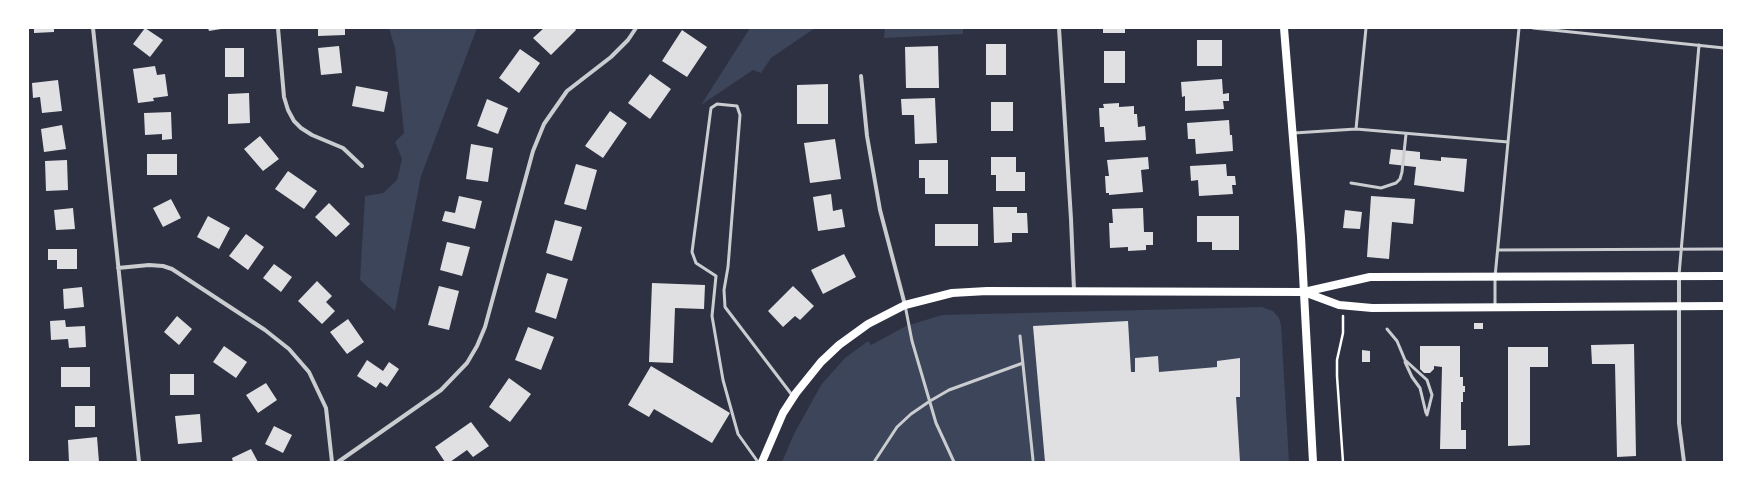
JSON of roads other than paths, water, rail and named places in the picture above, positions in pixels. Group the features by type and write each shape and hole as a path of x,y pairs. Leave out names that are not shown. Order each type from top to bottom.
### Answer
{"main road":[{"path":"1284,28 1294,133 1313,462"},
{"path":"762,462 783,413 807,377 839,345 868,324 905,306 952,293 1074,290 1304,292 1370,277 1724,276"},
{"path":"1304,292 1343,306 1372,308 1724,306"}],"street":[{"path":"93,28 139,462"},
{"path":"278,28 284,98 294,121 312,135 343,148 362,166"},
{"path":"338,462 441,390 467,363 477,346 485,327 533,151 544,124 567,92 611,57 628,40 636,28"},
{"path":"1059,28 1074,290"},
{"path":"861,76 867,136 880,210 905,306"},
{"path":"118,268 149,265 163,266 172,269 265,330 289,349 309,372 326,408 332,462"},
{"path":"1679,275 1679,423 1684,462"}],"lane":[{"path":"1356,129 1366,28"},
{"path":"1495,307 1495,277 1519,28"},
{"path":"1533,28 1724,48"},
{"path":"1679,275 1699,45"},
{"path":"758,462 738,434 723,380 712,316 716,276 696,263 692,252 711,108 717,104 737,106 740,115 728,267 724,290 725,307 794,397"},
{"path":"1294,133 1356,129 1508,142"},
{"path":"1351,183 1381,188 1396,183 1400,179 1402,172 1406,134"},
{"path":"1498,250 1724,249"},
{"path":"905,306 912,342 936,423 954,462"},
{"path":"1387,328 1397,340 1404,360 1412,377 1420,388 1426,415 1432,395 1427,380 1404,360"},
{"path":"1020,336 1033,460"},
{"path":"876,461 897,428 911,414 930,401 949,390 1023,363"}]}
